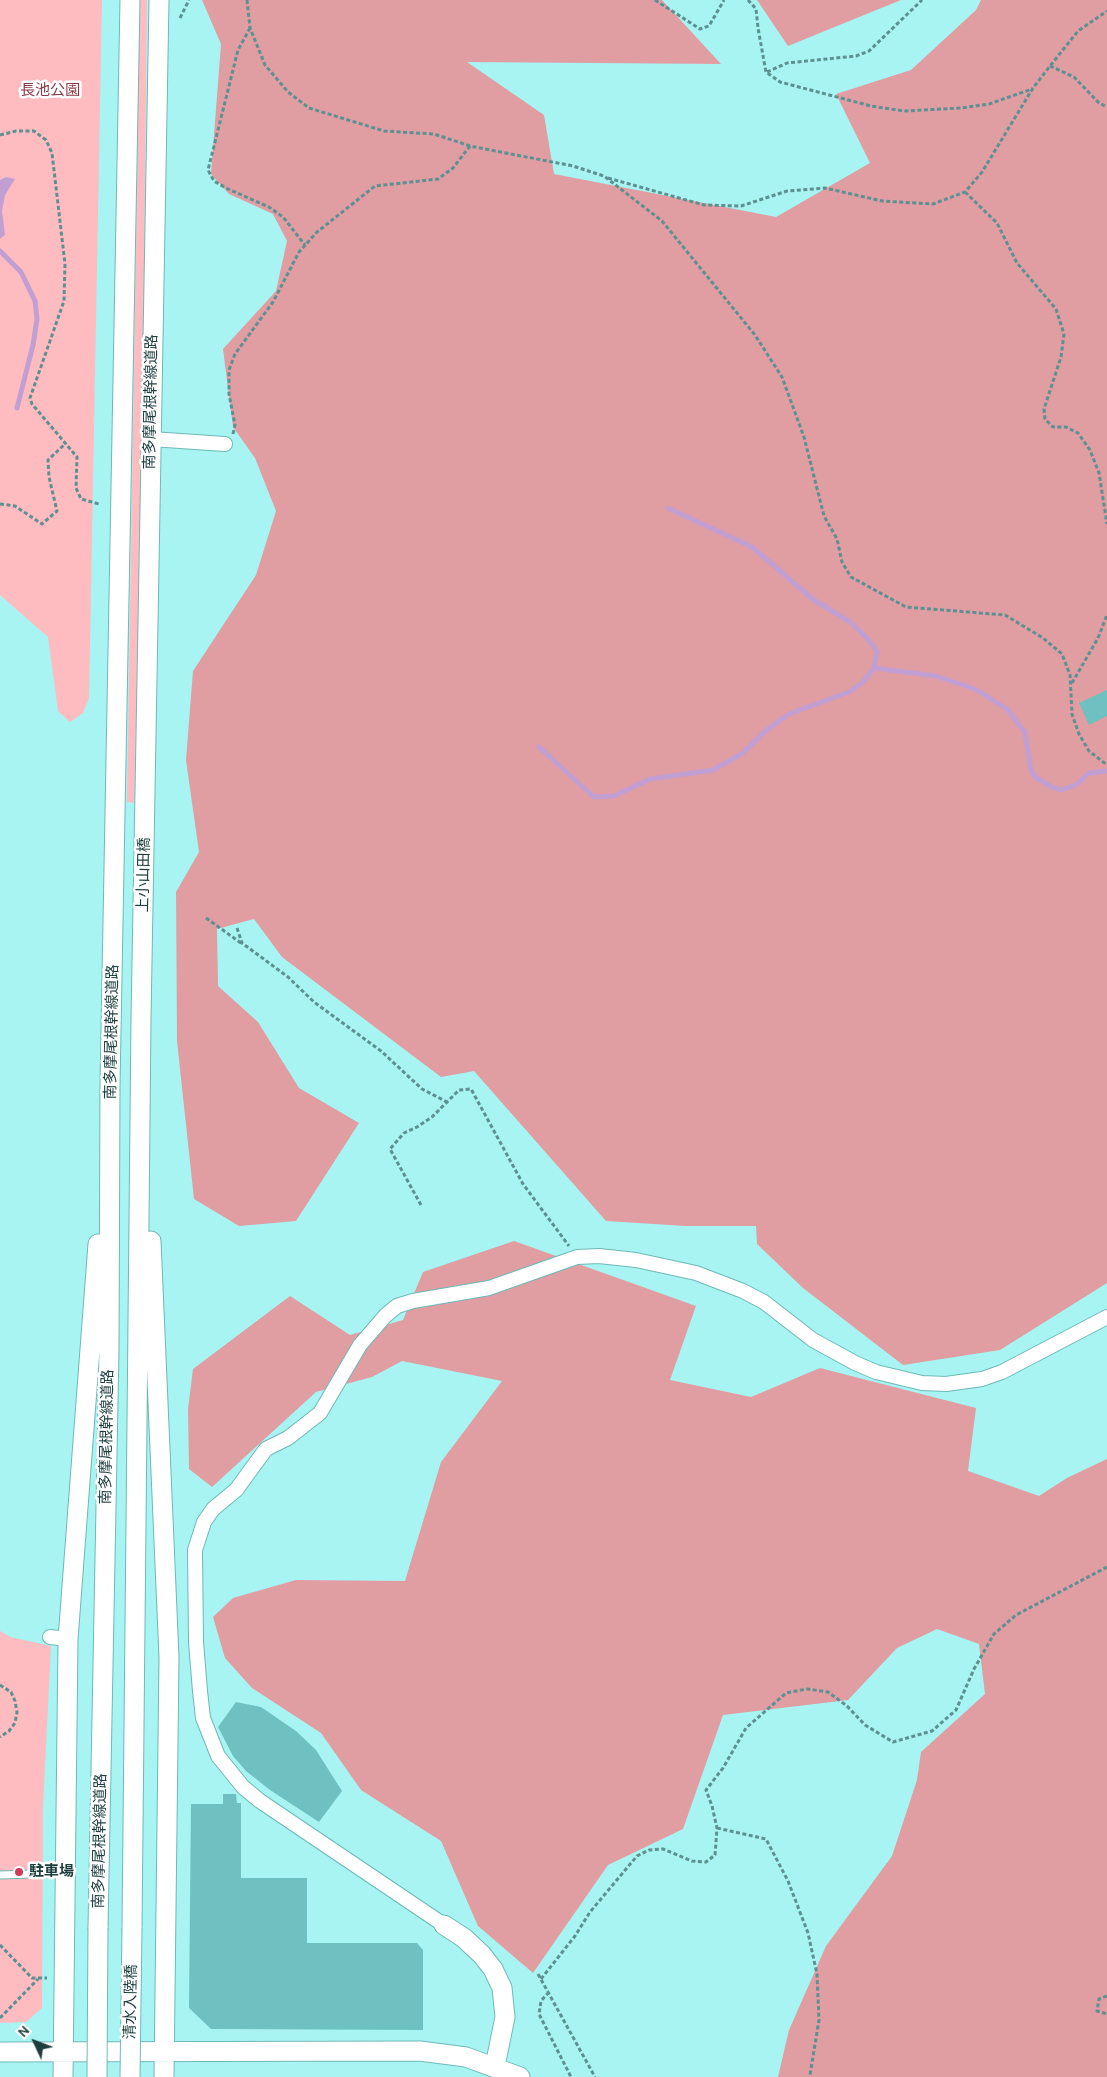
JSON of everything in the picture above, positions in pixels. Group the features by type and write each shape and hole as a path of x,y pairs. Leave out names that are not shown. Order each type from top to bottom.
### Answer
{"main road":[{"name":"南多摩尾根幹線道路","path":"116,804 130,0"},
{"name":"南多摩尾根幹線道路","path":"145,804 159,0"},
{"name":"上小山田橋","path":"114,945 116,804"},
{"name":"上小山田橋","path":"143,946 145,804"},
{"name":"南多摩尾根幹線道路","path":"97,2077 108,1378 110,1085 114,945"},
{"name":"南多摩尾根幹線道路","path":"132,1928 143,946"},
{"path":"141,1018 169,1657 164,2077"},
{"path":"63,2077 64,1873 59,1638 110,1085"},
{"path":"444,1925 464,1938 482,1955 493,1969 502,1988 505,2017 495,2066"},
{"name":"清水入陸橋","path":"130,2077 132,1928"},
{"path":"0,2052 420,2050 466,2057 495,2066 520,2077"}],"street":[{"path":"151,439 229,442"},
{"path":"444,1925 260,1801 230,1773 218,1756 203,1718 200,1691 196,1634 195,1550 204,1522 213,1509 236,1490 266,1449 288,1438 320,1413 360,1345 385,1316 398,1306 413,1301 489,1288 577,1256 636,1260 720,1281 764,1302 814,1340 855,1364 897,1378 922,1383 946,1384 968,1382 1002,1372 1107,1316"}],"lane":[{"path":"0,1875 64,1873"}],"path":[{"path":"180,18 189,0"},
{"path":"247,0 250,28 255,44 270,72 288,92 309,108 384,131 434,134 470,146 573,166 650,191 704,205 741,206 787,191 825,188 882,201 933,204 965,192 982,172 1033,88 1078,30 1107,11"},
{"path":"655,0 700,29 709,26 724,0"},
{"path":"748,0 756,8 766,72 780,82 871,106 904,111 961,108 989,104 1033,88"},
{"path":"766,72 787,63 856,56 869,52 922,0"},
{"path":"250,28 238,50 208,170 214,180 226,188 269,207 283,217 305,245"},
{"path":"1050,66 1074,77 1099,103 1107,107"},
{"path":"0,135 16,131 34,131 46,140 52,153 65,264 64,301 30,398 32,404 77,457 76,488 81,499 99,504"},
{"path":"229,442 235,425 229,394 229,370 235,354 273,302 305,245 317,232 375,186 438,179 453,168 470,146"},
{"path":"604,176 662,221 755,335 777,370 804,437 824,516 837,539 842,562 850,577 906,607 1005,615 1043,638 1062,654 1070,675 1072,714 1079,734 1089,751 1107,765"},
{"path":"965,192 997,223 1016,263 1056,309 1064,334 1061,357 1044,409 1045,420 1053,427 1066,427 1078,433 1090,450 1099,473 1107,524"},
{"path":"0,504 15,506 42,524 56,511 49,477 48,460 65,444"},
{"path":"1071,685 1098,638 1107,615"},
{"path":"206,918 288,977 314,1002 381,1051 422,1089 447,1102"},
{"path":"237,928 242,943"},
{"path":"421,1205 390,1150 404,1133 432,1117 459,1090 471,1089 523,1184 577,1256"},
{"path":"541,1979 575,1936 590,1912 637,1856 649,1850 663,1849 692,1861 706,1862 715,1855 717,1828 706,1790 723,1768 746,1728 786,1692 807,1689 828,1692 847,1706 865,1725 893,1742 932,1731 956,1710 974,1669 994,1634 1016,1615 1107,1567"},
{"path":"0,1686 10,1692 16,1701 17,1712 15,1723 9,1731 0,1737"},
{"path":"717,1828 766,1839 792,1889 808,1933 817,1974 819,2020 810,2075"},
{"path":"0,1945 32,1978 50,1978"},
{"path":"538,1974 595,2077"},
{"path":"0,2018 38,1978"},
{"path":"549,1992 540,2001 539,2014 571,2077"},
{"path":"1107,1996 1099,1999 1097,2011 1107,2014"}],"green space":[{"name":"長池公園","path":"0,0 102,0 89,698 83,713 70,722 58,711 48,637 0,595"},
{"path":"140,0 147,0 141,545 134,803 127,802"},
{"path":"0,1631 10,1637 51,1646 43,1807 42,2008 26,2022 0,2023"}],"shaded area":[{"path":"202,0 662,0 721,64 467,62 544,115 554,174 776,217 870,163 836,94 911,70 976,10 981,0 1107,0 1107,1283 1000,1350 903,1365 803,1288 757,1244 756,1226 685,1226 606,1221 474,1071 441,1077 282,957 254,919 217,929 218,986 258,1022 299,1088 359,1123 296,1221 239,1226 194,1199 177,1041 176,892 199,852 186,760 193,671 256,575 276,511 255,458 233,427 223,349 276,291 287,241 273,214 229,194 211,174 221,44"},
{"path":"757,0 901,0 788,46"},
{"path":"6,177 15,179 5,195 2,211 5,235 0,239 0,180"},
{"path":"514,1241 696,1306 670,1380 751,1397 820,1368 976,1408 968,1471 1039,1496 1067,1478 1107,1459 1107,2077 778,2077 789,2030 826,1946 892,1856 917,1780 921,1752 985,1694 979,1644 937,1629 897,1648 848,1700 723,1715 683,1829 608,1865 533,1973 478,1926 441,1841 361,1790 321,1733 252,1688 225,1658 213,1617 233,1598 296,1580 405,1581 441,1462 502,1381 402,1361 372,1377 316,1392 212,1487 189,1469 188,1409 193,1369 290,1296 350,1335 403,1320 423,1272"}],"building":[{"path":"1107,690 1107,716 1089,725 1079,703"},
{"path":"236,1702 261,1707 296,1731 316,1750 342,1791 319,1822 270,1790 246,1771 233,1756 218,1727"},
{"path":"223,1794 236,1794 237,1803 241,1803 241,1878 307,1878 307,1943 417,1943 423,1950 423,2030 211,2029 189,2008 191,1804 223,1804"}],"waterway":[{"path":"0,251 21,272 35,301 37,319 33,345 17,408"},
{"path":"539,747 594,797 614,796 650,779 713,770 743,753 764,732 789,714 849,692 862,683 874,668 877,651 850,622 814,600 752,547 668,508"},
{"path":"874,668 936,676 975,689 1007,709 1025,732 1031,770 1035,777 1052,787 1061,790 1076,785 1089,773 1107,771"}],"place":[{"name":"駐車場","path":"19,1872"}]}
